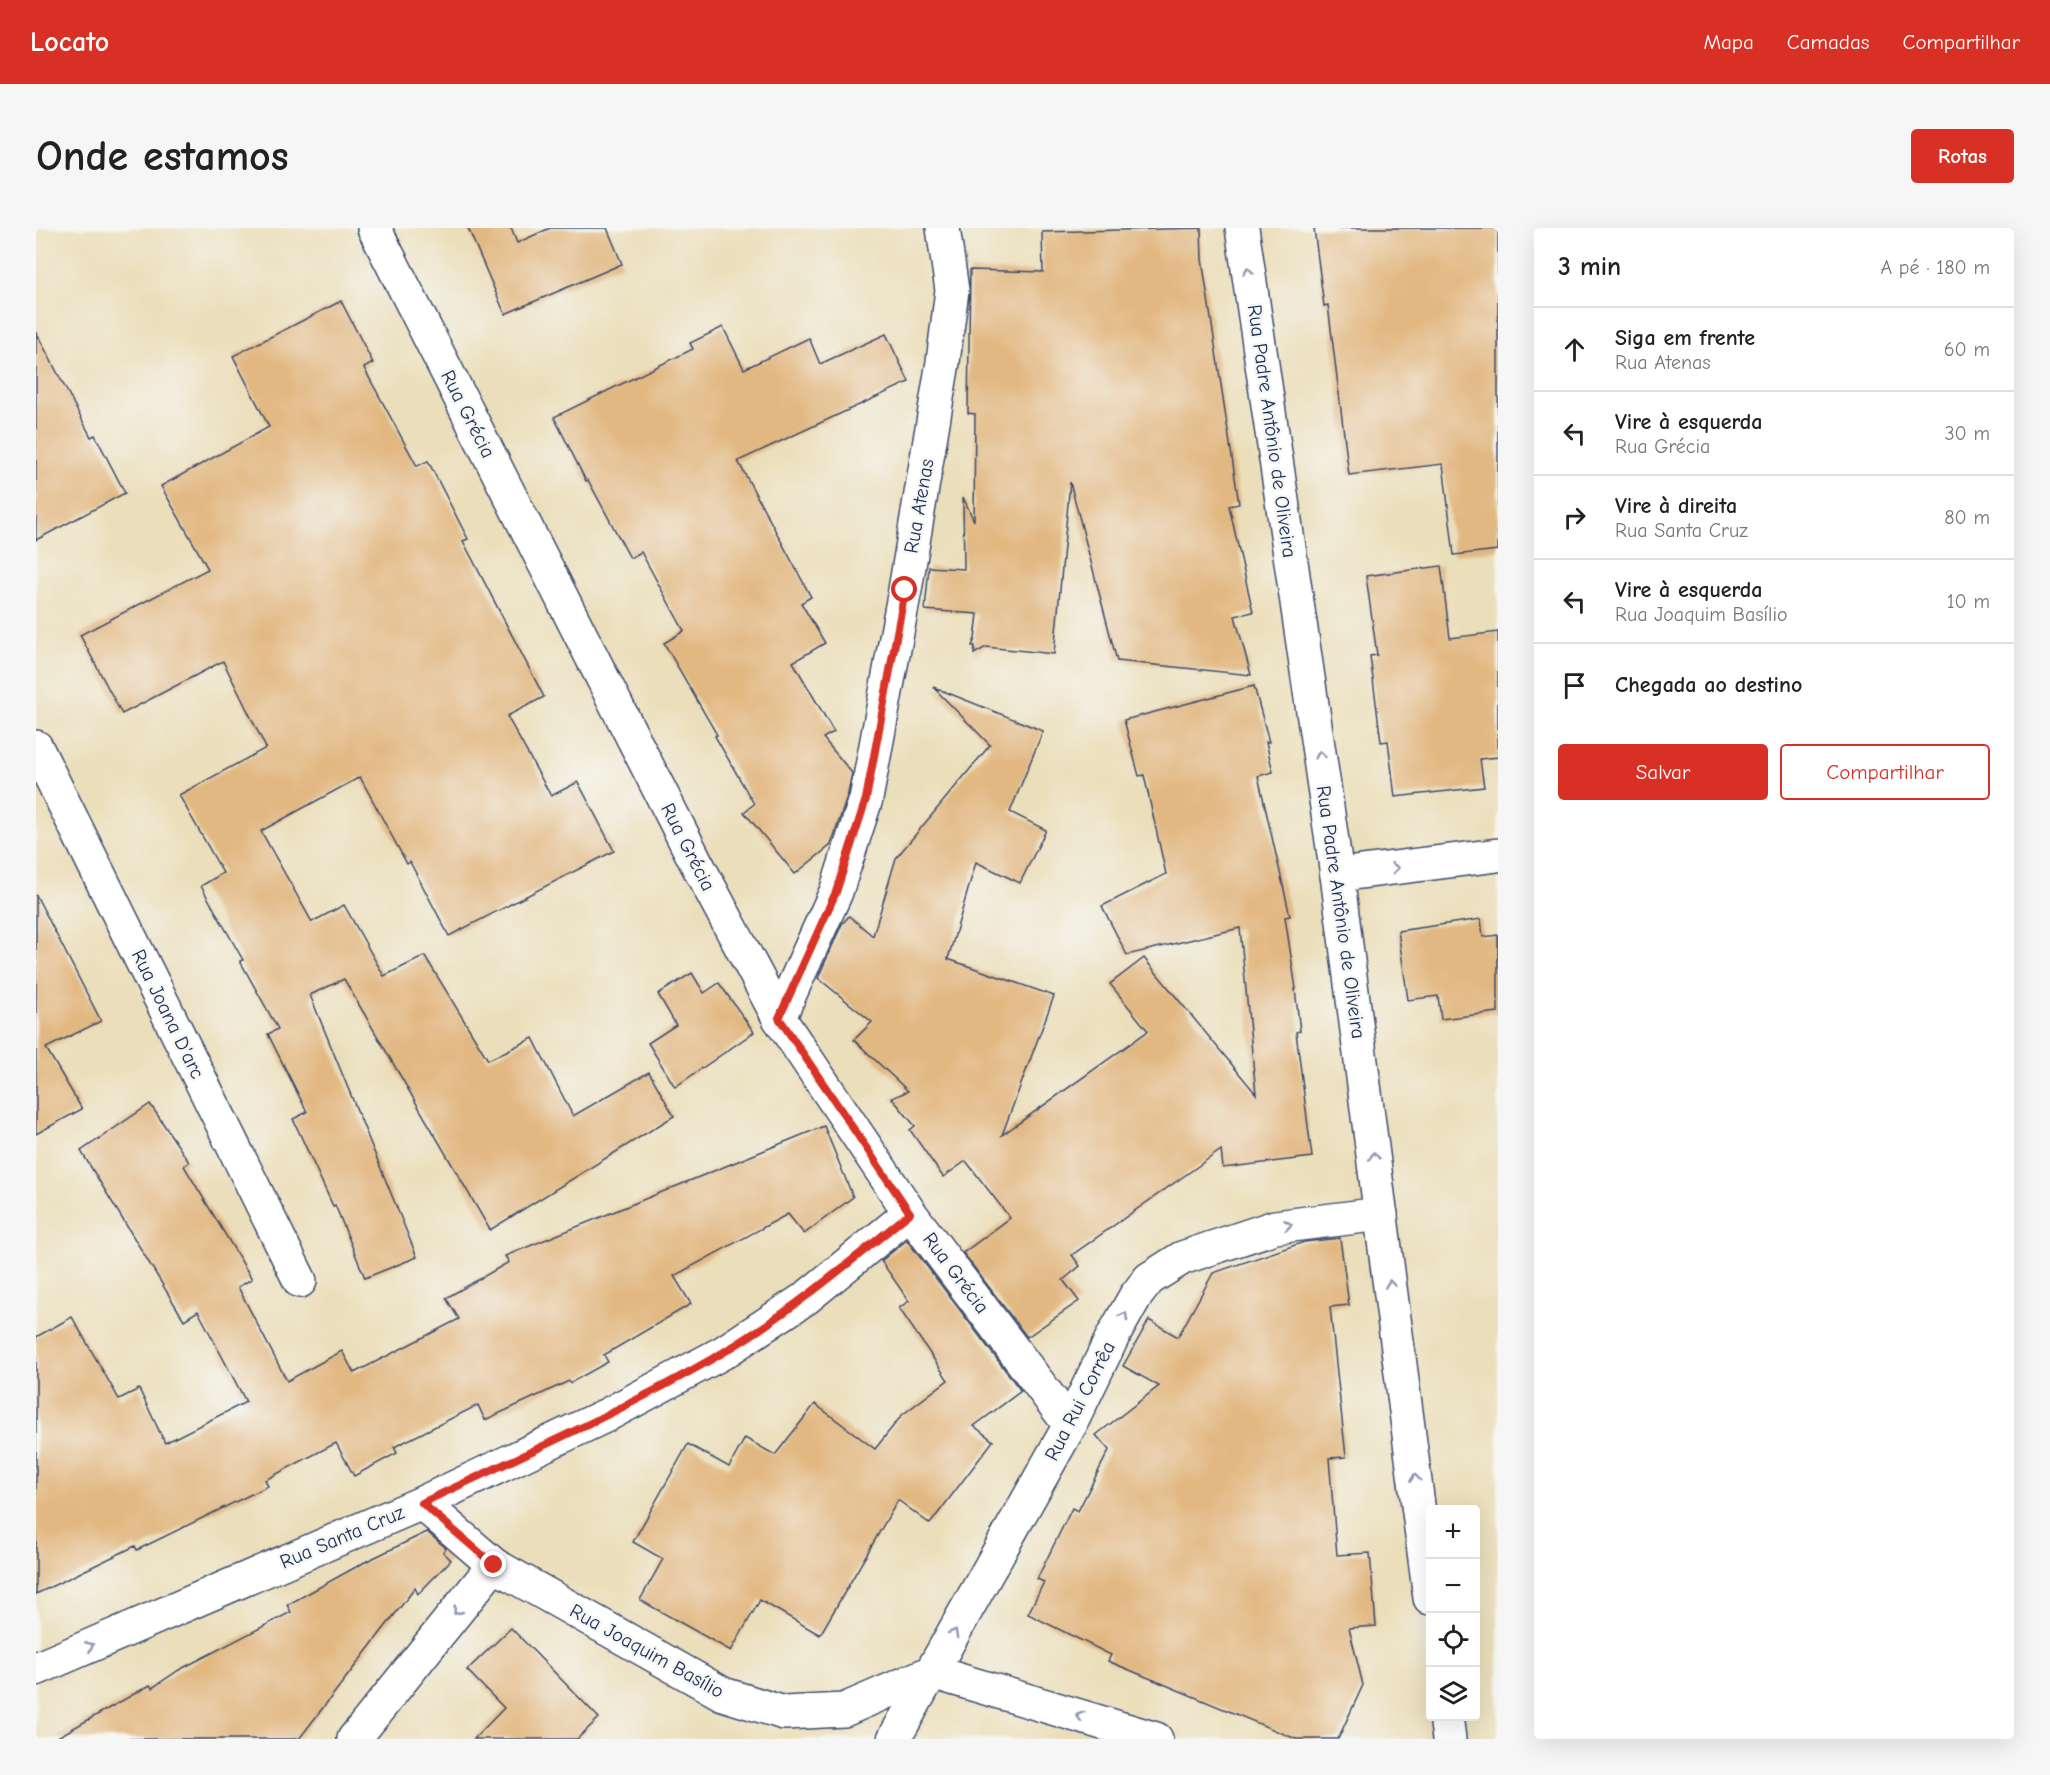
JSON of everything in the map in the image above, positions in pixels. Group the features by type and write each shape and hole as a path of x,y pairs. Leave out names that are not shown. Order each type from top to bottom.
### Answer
{"street":[{"name":"Rua Grécia","path":"374,228 696,862 779,1018 910,1213 1070,1425"},
{"name":"Rua Atenas","path":"779,1018 836,892 866,799 905,590 947,331 952,290 943,228"},
{"name":"Rua Padre Antônio de Oliveira","path":"1242,228 1337,875 1426,1560"},
{"name":"Rua Joana D'arc","path":"36,747 300,1281"},
{"path":"1337,875 1498,855"},
{"name":"Rua Santa Cruz","path":"36,1669 422,1503 607,1415 724,1352 806,1298 910,1213"},
{"name":"Rua Rui Corrêa","path":"894,1739 1070,1425 1112,1338 1135,1297 1149,1279 1182,1258 1275,1227 1381,1214"},
{"name":"Rua Joaquim Basílio","path":"422,1503 494,1565 723,1694 784,1713 844,1710 932,1672"},
{"path":"354,1739 494,1565"},
{"path":"932,1672 1156,1739"},
{"path":"1447,1721 1449,1739"}],"building":[{"path":"468,228 511,228 517,243 550,228 607,228 622,264 505,314"},
{"path":"1201,228 1202,259 1239,504 1229,506 1253,612 1235,616 1251,675 1117,661 1070,482 1054,654 986,647 974,654 975,646 972,646 978,614 925,610 929,567 964,569 963,497 974,521 975,414 968,413 970,270 1043,272 1042,232"},
{"path":"1314,228 1498,228 1498,550 1454,555 1443,464 1349,475 1328,305 1324,306"},
{"path":"341,301 373,363 364,368 417,466 428,461 468,539 463,541 544,697 507,716 551,796 578,782 614,851 449,936 410,862 407,864 360,777 261,831 312,922 344,905 384,976 425,956 488,1060 533,1038 573,1116 649,1072 674,1116 490,1230 344,979 310,995 417,1257 365,1278 335,1205 333,1206 293,1119 307,1112 268,1034 278,1029 240,961 243,960 201,886 223,873 179,795 266,748 223,661 122,714 80,635 208,569 161,486 269,427 233,356"},
{"path":"723,327 744,369 809,338 820,364 886,334 909,382 738,461 811,597 801,603 825,643 793,662 834,732 823,738 852,773 848,794 831,845 795,874 744,812 754,804 664,643 684,631 641,552 630,558 588,480 586,481 554,417 693,349 690,343"},
{"path":"36,332 91,437 95,435 125,493 36,540"},
{"path":"1441,566 1450,638 1498,632 1498,757 1480,759 1484,787 1395,797 1388,741 1381,742 1370,656 1377,655 1366,576"},
{"path":"1254,686 1269,742 1266,742 1273,772 1258,776 1290,916 1285,917 1296,989 1300,1031 1296,1032 1312,1157 1223,1168 1221,1150 1072,1255 1080,1266 1063,1280 1079,1301 1027,1337 963,1253 1010,1218 966,1161 943,1177 910,1130 915,1126 892,1098 908,1091 854,1040 872,1022 818,978 842,924 849,916 873,936 896,858 990,745 933,687 1043,731 1010,812 1046,830 1020,883 976,862 948,959 1054,996 1002,1135 1148,1031 1110,984 1144,958 1256,1094 1240,928 1127,955 1102,906 1166,874 1144,775 1139,776 1124,720"},
{"path":"36,895 101,1021 46,1048 82,1109 36,1134"},
{"path":"1481,919 1483,937 1498,935 1498,1012 1441,1019 1438,996 1408,1000 1398,931"},
{"path":"692,973 704,993 719,983 754,1032 675,1087 648,1043 676,1025 658,994"},
{"path":"150,1104 189,1162 184,1166 252,1279 238,1287 287,1381 342,1351 354,1373 459,1319 446,1298 509,1262 505,1256 824,1126 853,1197 804,1234 788,1214 674,1276 691,1304 604,1355 608,1362 570,1383 569,1381 485,1420 478,1405 394,1447 397,1453 354,1476 336,1443 265,1480 268,1486 137,1550 135,1546 36,1594 36,1337 72,1317 119,1399 139,1389 165,1443 246,1402 198,1311 184,1320 81,1151"},
{"path":"1340,1238 1349,1305 1330,1307 1346,1457 1329,1458 1337,1555 1370,1553 1376,1626 1349,1628 1363,1685 1338,1739 1296,1739 1108,1661 1111,1655 1028,1614 1044,1582 1037,1579 1072,1508 1078,1511 1109,1450 1096,1435 1159,1386 1123,1366 1149,1320 1178,1337 1213,1273 1304,1242"},
{"path":"907,1240 1021,1391 974,1426 993,1441 930,1524 898,1500 820,1635 760,1600 731,1651 640,1600 663,1559 633,1542 688,1444 729,1467 745,1438 775,1455 815,1404 875,1449 902,1415 948,1380 899,1308 909,1301 881,1261"},
{"path":"427,1532 446,1548 443,1552 451,1560 418,1594 415,1588 299,1739 54,1739 150,1685 152,1688 179,1670 291,1612 287,1605 365,1562"},
{"path":"511,1628 599,1718 577,1739 474,1739 504,1708 467,1670"}],"route":[{"path":"494,1565 422,1503 607,1415 724,1352 806,1298 910,1213 779,1018 836,892 866,799 905,590"}]}
